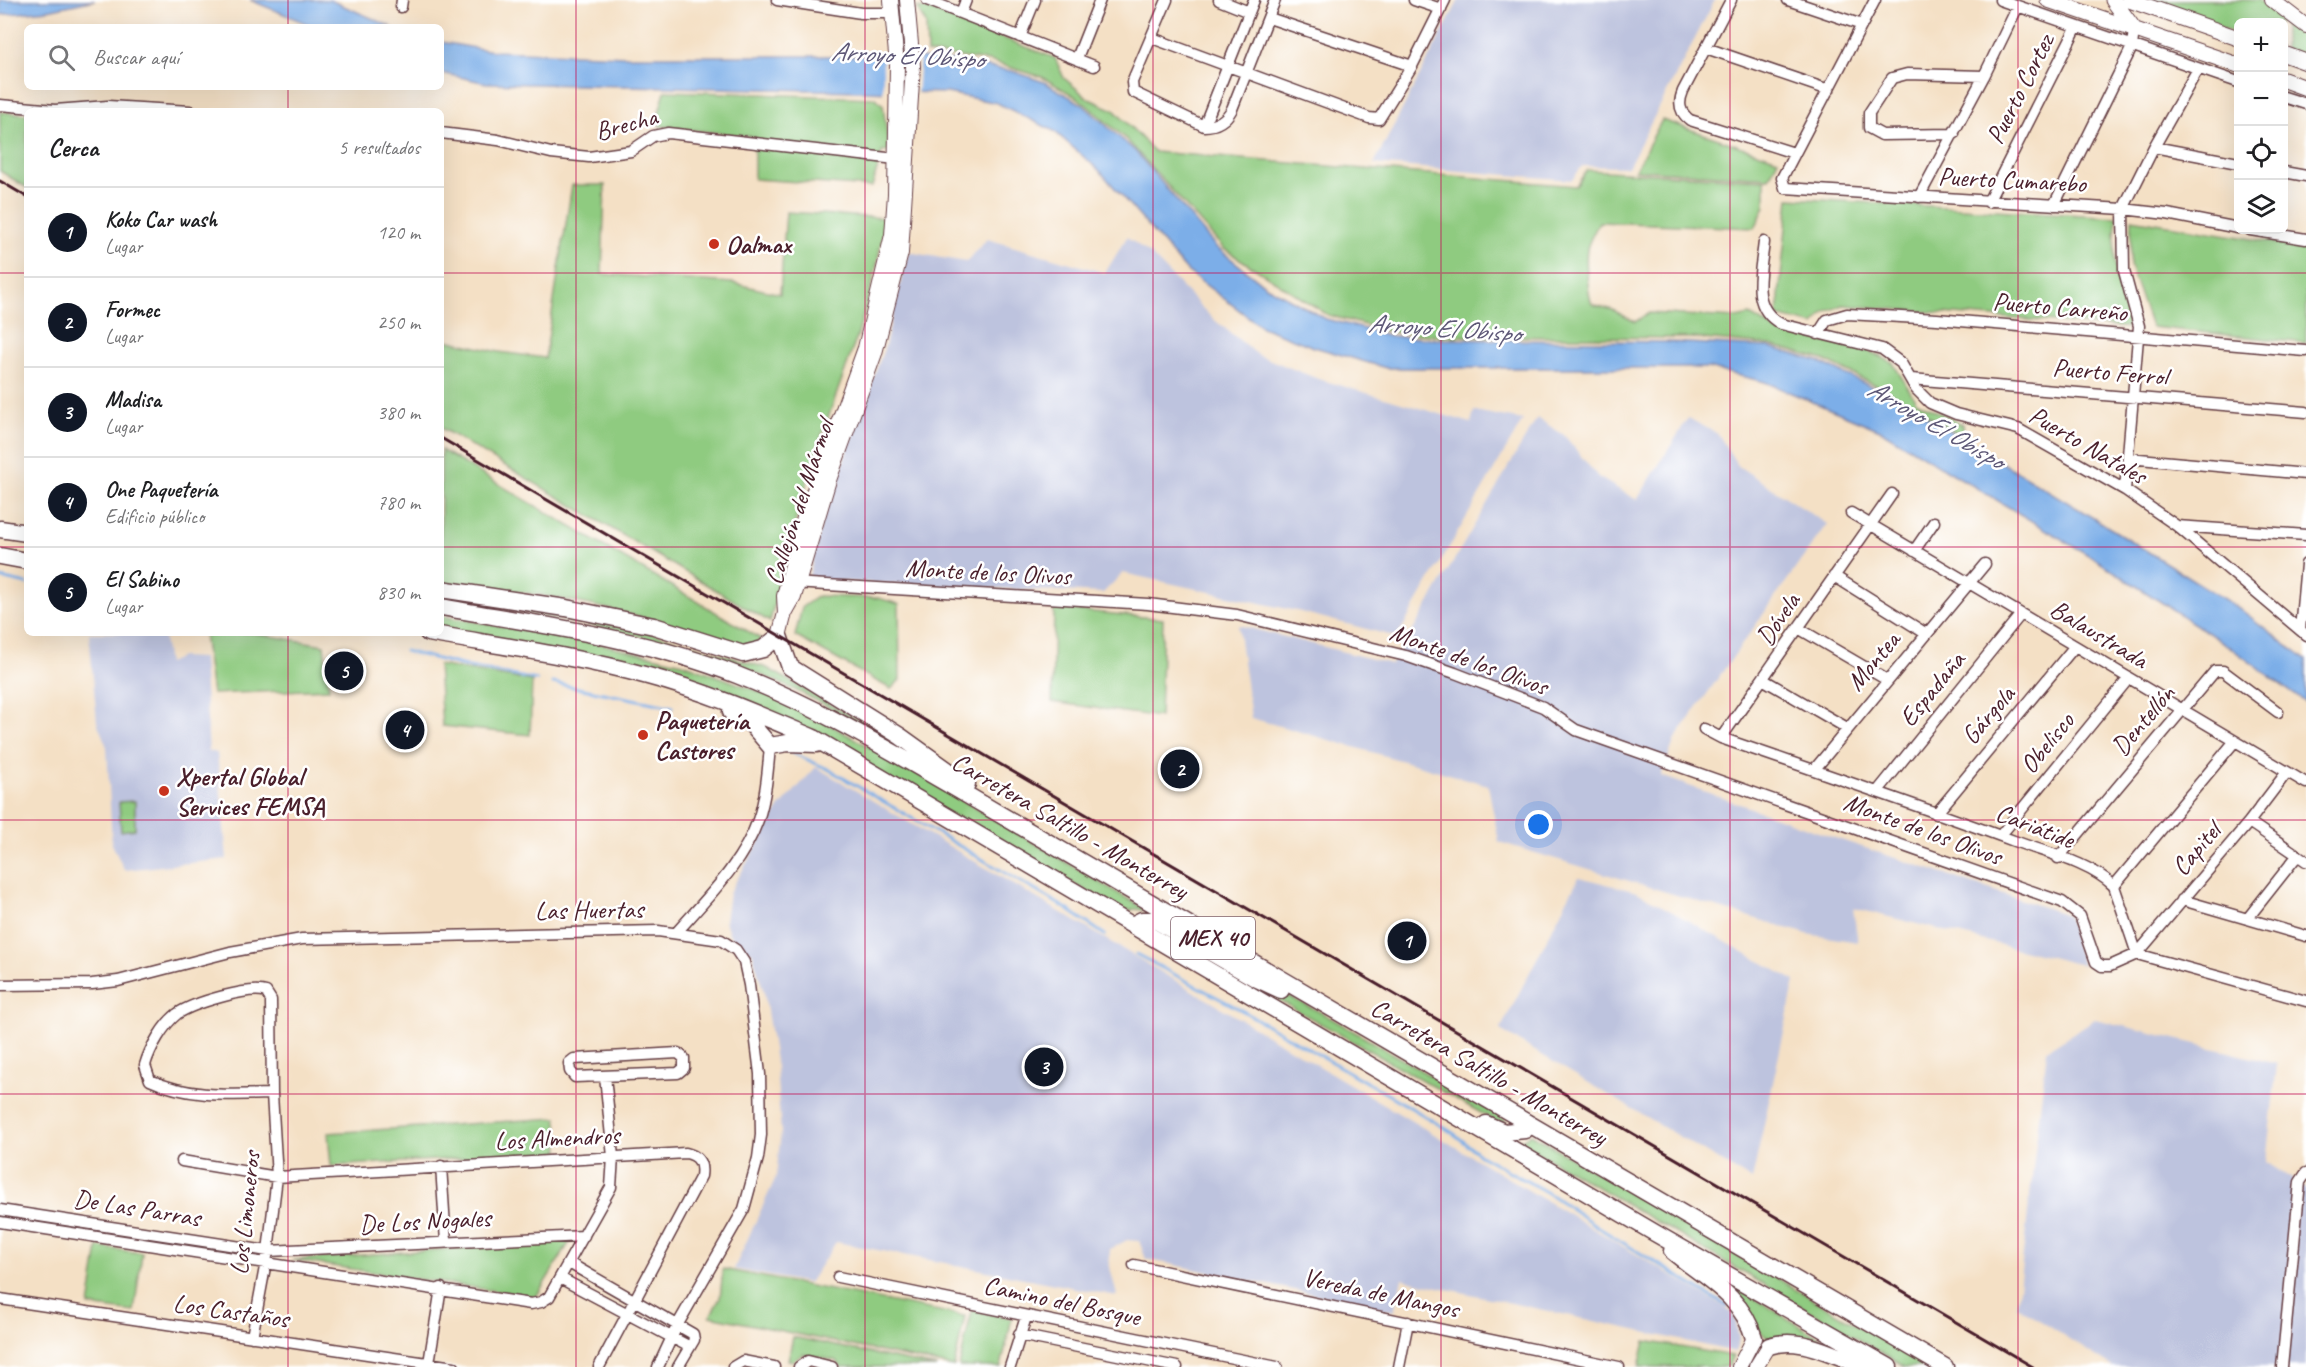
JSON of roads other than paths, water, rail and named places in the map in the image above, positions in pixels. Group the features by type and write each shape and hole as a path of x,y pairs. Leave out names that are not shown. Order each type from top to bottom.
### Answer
{"main road":[{"path":"2048,0 2130,26 2234,64"},
{"path":"2087,14 2103,10 2106,0"},
{"path":"2113,0 2130,26"},
{"path":"2130,26 2131,9 2136,2 2234,37"},
{"path":"2288,56 2306,62"},
{"path":"2288,82 2306,88"},
{"path":"0,529 24,533"},
{"path":"0,556 24,560"},
{"path":"444,589 566,608 654,626 743,654 763,649 779,636 790,667 900,736 977,793 992,811"},
{"name":"Carretera Saltillo - Monterrey","path":"444,608 595,636 670,653 738,675 809,706 1945,1367"},
{"name":"Carretera Saltillo - Monterrey","path":"444,636 616,667 684,686 760,715 835,750 1886,1367"},
{"path":"684,686 745,720 758,730 770,746 800,742 835,750"},
{"path":"1132,925 1142,920 1155,920 1255,978 1351,1021"},
{"path":"1371,1065 1414,1083 1494,1128 1514,1133 1525,1130 1528,1125"},
{"path":"1655,1233 1677,1256 1731,1296 1743,1311 1754,1338"},
{"path":"1769,1346 1787,1342 1801,1343 1861,1364 1886,1367"}],"street":[{"path":"777,0 816,3 861,13 892,13 902,135"},
{"path":"902,135 913,66 907,0"},
{"path":"927,0 1094,66"},
{"path":"961,13 966,0"},
{"path":"1020,37 1035,0"},
{"path":"1077,58 1100,0"},
{"path":"1167,0 1132,82 1133,92 1204,126 1215,125 1228,115 1275,0"},
{"path":"1219,0 1249,12"},
{"path":"1204,126 1254,0"},
{"path":"1152,38 1374,120 1379,119 1412,66 1443,5 1414,0"},
{"path":"1731,0 1680,97 1681,110 1690,120 1794,153 1875,0"},
{"path":"1788,0 1862,25"},
{"path":"2000,0 2234,81"},
{"path":"2272,0 2306,26"},
{"path":"1919,197 1954,134 2018,6"},
{"path":"1269,18 1412,66"},
{"path":"2054,205 2132,46 2130,26"},
{"name":"Puerto Cortez","path":"1988,202 2076,28"},
{"path":"1706,48 1828,90"},
{"path":"2125,490 2138,338 2136,311 2124,271 2123,209 2154,147 2198,69"},
{"path":"1954,134 1882,135 1869,128 1867,118 1885,86 1899,75 1984,76"},
{"path":"2288,99 2306,104"},
{"path":"0,105 33,108"},
{"path":"82,108 108,106 141,108"},
{"name":"Brecha","path":"444,133 513,142 568,156 589,157 631,151 653,136 668,133 896,159"},
{"name":"Callejón del Mármol","path":"779,636 785,613 795,597 792,583 829,480 857,386 876,309 889,253 894,218 896,159 902,135"},
{"name":"Callejón del Mármol","path":"857,386 886,313 901,253 902,135"},
{"path":"2154,147 2234,162"},
{"name":"Puerto Cumarebo","path":"1794,153 1782,178 1783,185 1788,189 2123,209 2166,214 2234,227"},
{"path":"2288,173 2306,176"},
{"path":"2275,234 2306,239"},
{"name":"Puerto Natales","path":"1764,242 1759,288 1763,310 1770,318 1781,324 1882,349 1901,363 1921,396 1930,403 1956,414 2018,429 2125,490 2177,526 2303,632"},
{"name":"Puerto Carreño","path":"1818,334 1827,321 1846,314 1947,320 2306,351"},
{"name":"Puerto Ferrol","path":"1911,379 2306,412"},
{"path":"2128,458 2306,474"},
{"name":"Dóvela","path":"1721,738 1764,680 1869,524 1892,494"},
{"name":"Balaustrada","path":"1851,513 2306,783"},
{"path":"1914,551 1934,522"},
{"path":"2177,526 2306,535"},
{"name":"Montea","path":"1814,770 1925,633 1985,564"},
{"path":"2303,632 2306,564"},
{"path":"1834,576 1925,633"},
{"name":"Monte de los Olivos","path":"792,583 1190,607 1276,623 1406,656 1543,707 1576,730 2062,902 2080,916 2096,962 2102,966 2110,966 2137,954"},
{"name":"Espadaña","path":"1877,792 2021,614"},
{"path":"1798,628 1887,680"},
{"name":"Gárgola","path":"1936,814 2075,646"},
{"name":"Dentellón","path":"2058,858 2211,674 2218,670 2223,671 2278,712"},
{"name":"Obelisco","path":"2000,836 2129,678"},
{"path":"1764,680 1847,728"},
{"name":"Cariátide","path":"1704,729 1721,738 2058,858 2105,878 2114,886"},
{"path":"2235,741 2114,886 2137,954 2306,1001"},
{"path":"676,933 741,854 750,838 759,819 770,746"},
{"name":"Capitel","path":"2137,954 2249,822 2287,772"},
{"path":"2248,918 2302,858 2249,822"},
{"path":"2182,900 2306,936"},
{"name":"Las Huertas","path":"0,985 92,984 118,981 242,950 302,939 676,933 721,940 736,950 744,962 756,1039 761,1116 758,1158 744,1209 678,1324 658,1367"},
{"name":"Los Limoneros","path":"252,1336 268,1251 277,1177 272,1094 272,1009 266,992 251,989 178,1014 168,1023 145,1065 150,1080 167,1088 197,1094 272,1094"},
{"path":"678,1053 684,1058 684,1068 678,1073 605,1076 575,1077 570,1071 569,1063 574,1059 617,1055 678,1053"},
{"path":"605,1076 613,1157 611,1187 560,1278 690,1347"},
{"name":"Los Almendros","path":"182,1161 277,1177 441,1166 694,1154 702,1168 674,1230 599,1367"},
{"path":"441,1166 446,1242"},
{"path":"2282,1367 2300,1182 2305,1174"},
{"name":"De Las Parras","path":"0,1210 268,1251"},
{"name":"De Las Parras","path":"0,1222 266,1262"},
{"name":"De Los Nogales","path":"268,1251 585,1236"},
{"name":"De Los Nogales","path":"266,1262 531,1304 549,1297 560,1278"},
{"path":"569,1263 693,1334 694,1340 678,1367"},
{"name":"Vereda de Mangos","path":"1134,1265 1619,1367"},
{"name":"Camino del Bosque","path":"838,1277 1277,1367"},
{"path":"429,1363 441,1288"},
{"name":"Los Castaños","path":"0,1299 454,1367"},
{"path":"1010,1367 1026,1317"},
{"path":"1399,1367 1408,1322"},
{"name":"Camino del Bosque","path":"1019,1335 1177,1367"},
{"path":"1739,1367 1754,1338"},
{"path":"1756,1367 1769,1346"},
{"path":"799,1367 808,1361 832,1367"},
{"path":"738,1364 774,1367"}],"water":[{"path":"0,0 95,0 48,10 0,15"},
{"path":"250,0 330,0 385,24 308,24"},
{"name":"Arroyo El Obispo","path":"444,43 493,51 627,56 896,56 954,61 1012,71 1044,82 1082,104 1135,151 1216,247 1266,286 1326,319 1392,336 1435,339 1668,342 1769,347 1820,362 1899,400 2240,609 2306,660 2306,703 2224,643 2095,559 1880,430 1765,382 1708,368 1386,368 1311,346 1262,327 1187,271 1100,171 1054,131 997,103 947,93 486,83 444,74"}],"waterway":[{"path":"0,578 24,583"},
{"path":"405,651 469,667 537,680"},
{"path":"553,683 673,707"},
{"path":"786,750 828,769 1067,909 1105,935"},
{"path":"1136,954 1243,1011 1413,1109 1453,1133 1480,1155 1548,1193 1604,1231 1727,1306"}],"railway":[{"path":"0,181 24,195"},
{"path":"444,440 2033,1367"}],"place":[{"name":"Oalmax","path":"714,244"},
{"name":"El Sabino","path":"344,671"},
{"name":"One Paquetería","path":"405,730"},
{"name":"Paquetería Castores","path":"643,735"},
{"name":"Formec","path":"1180,769"},
{"name":"Xpertal Global Services FEMSA","path":"164,791"},
{"name":"Koko Car wash","path":"1407,941"},
{"name":"Madisa","path":"1044,1067"}]}
